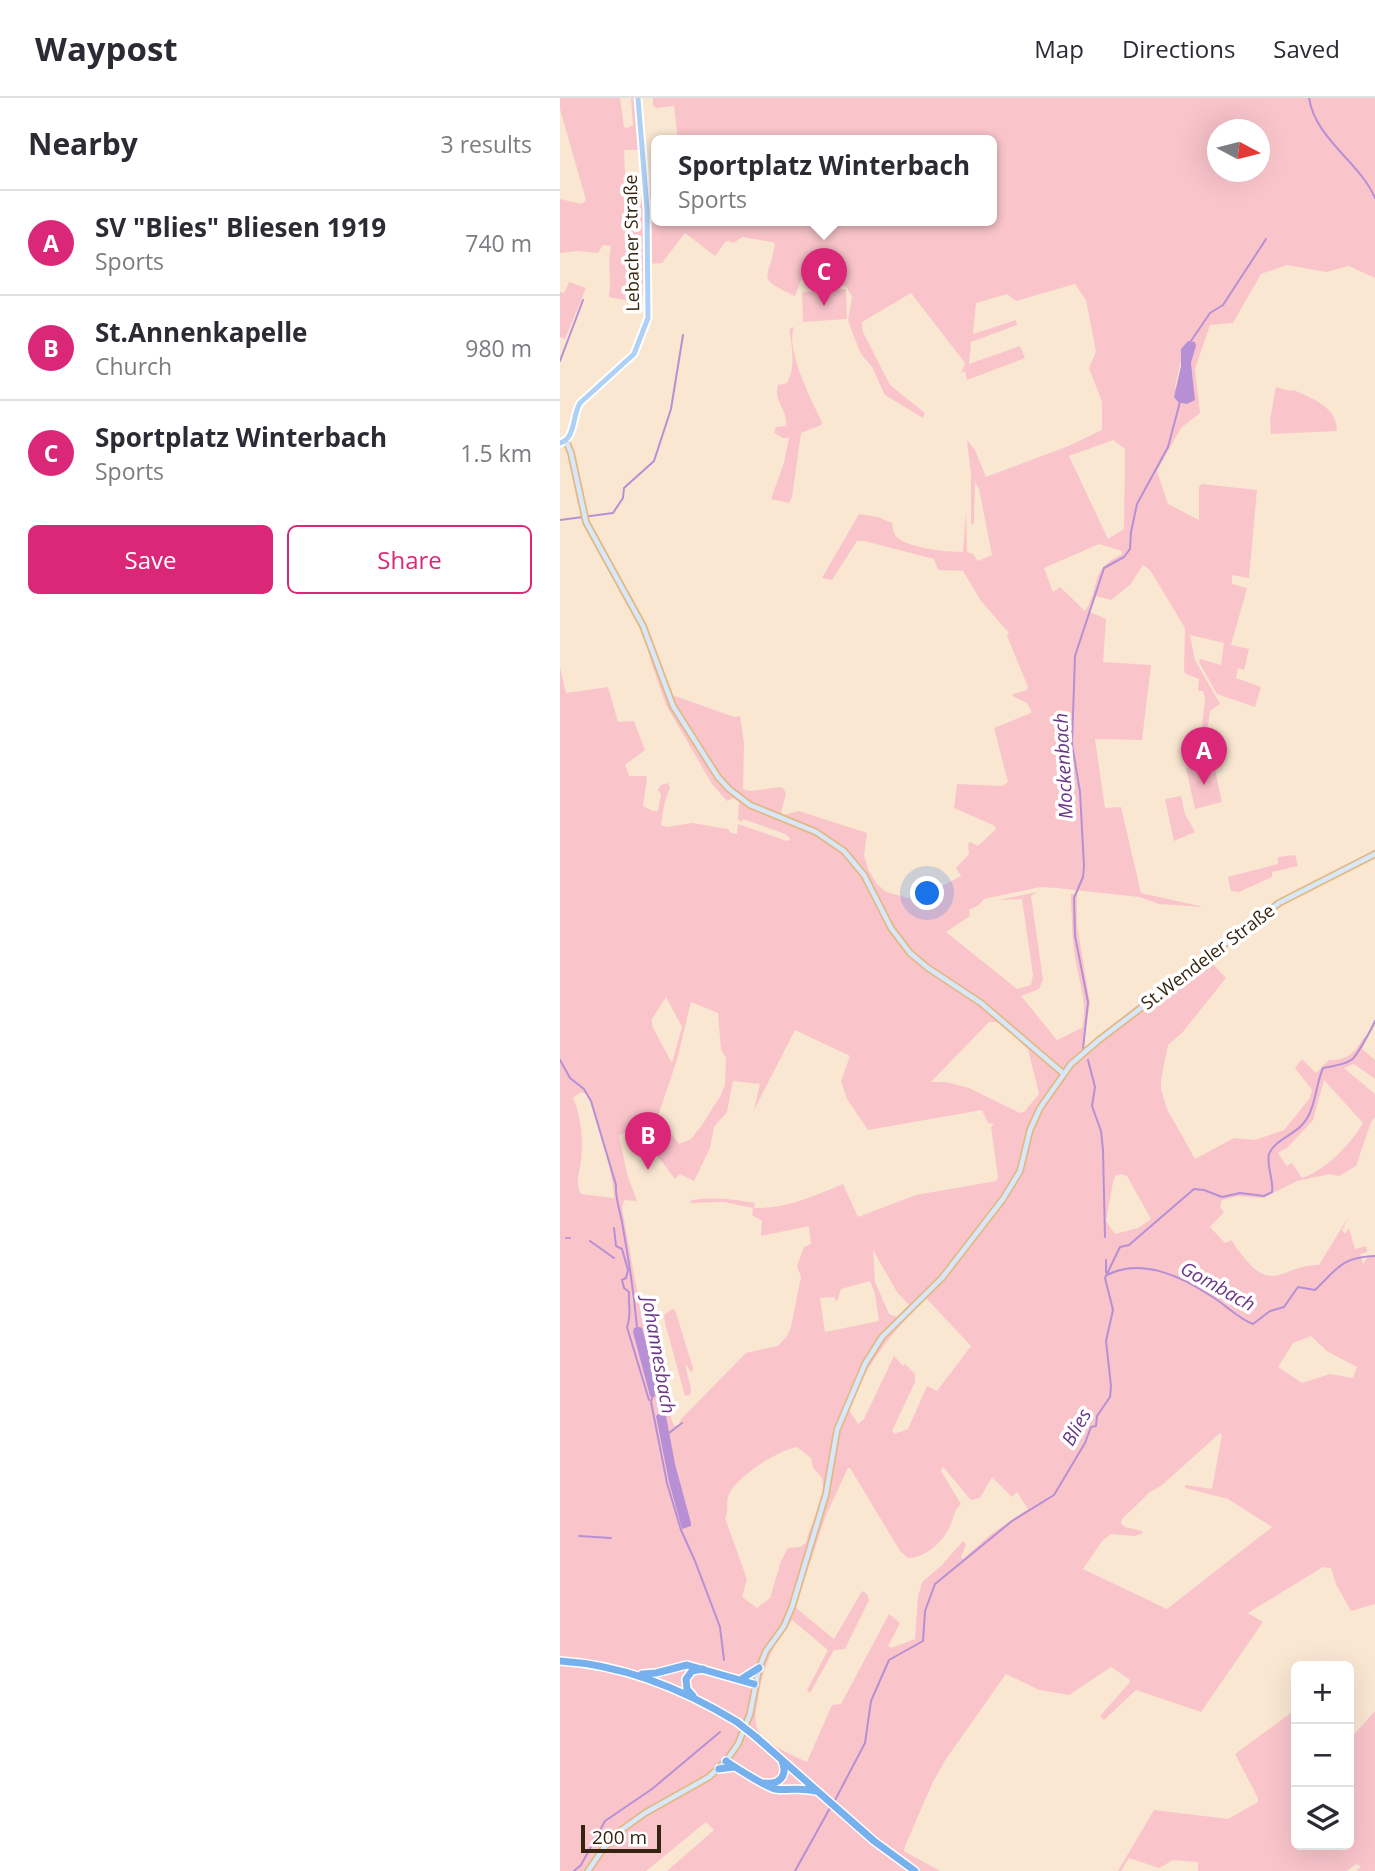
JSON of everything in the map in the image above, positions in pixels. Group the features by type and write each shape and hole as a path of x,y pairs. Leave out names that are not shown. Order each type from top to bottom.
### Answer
{"highway":[{"path":"560,1661 630,1673 696,1698 737,1722 902,1864 915,1871"},
{"path":"630,1673 650,1674 687,1665 755,1682"},
{"path":"741,1678 758,1668"},
{"path":"696,1698 687,1689 686,1679 692,1671 704,1669"},
{"path":"763,1783 778,1782 784,1775 784,1765 780,1757"},
{"path":"727,1760 777,1789 804,1788 819,1793"},
{"path":"719,1769 736,1767"}],"main road":[{"name":"Lebacher Straße","path":"563,442 570,436 578,406 634,354 648,318 650,306 647,209 638,98"},
{"path":"563,442 571,453 586,522 640,619 673,706 724,784 750,804 811,830 844,851 860,869 891,928 910,953 933,972 981,1003 1064,1074"},
{"name":"St.Wendeler Straße","path":"588,1871 603,1849 632,1822 719,1769 746,1729 758,1668 766,1651 784,1626 792,1606 826,1494 837,1430 865,1364 882,1337 942,1278 1008,1192 1020,1171 1035,1118 1064,1074 1087,1050 1273,907 1375,854"},
{"path":"1053,1065 1060,1067 1072,1064"}],"shaded area":[{"path":"560,98 620,98 624,127 627,128 633,125 631,98 641,98 648,191 651,190 651,226 997,226 997,135 677,135 674,106 656,108 653,106 653,98 1375,98 1375,278 1349,266 1326,272 1287,265 1261,274 1233,323 1210,325 1195,369 1200,413 1181,428 1157,471 1168,504 1199,520 1199,487 1202,484 1257,490 1249,578 1232,575 1232,584 1247,588 1231,645 1249,649 1244,670 1238,668 1236,678 1261,687 1255,707 1217,694 1199,662 1200,659 1221,665 1224,643 1190,635 1195,660 1220,704 1210,711 1205,748 1200,747 1205,699 1203,691 1198,691 1199,679 1186,674 1184,670 1185,628 1150,570 1143,565 1130,585 1111,600 1096,596 1090,612 1106,619 1103,662 1151,665 1142,740 1095,739 1105,808 1121,807 1141,893 1204,907 1159,904 1139,897 1040,887 984,899 969,910 970,916 946,932 1017,989 1031,985 1033,975 1022,899 999,900 1037,892 1031,896 1043,980 1039,989 1021,996 1057,1040 1082,1028 1084,1019 1072,929 1071,894 1077,894 1077,925 1090,1003 1082,1050 1204,955 1226,978 1182,1033 1168,1045 1161,1080 1167,1109 1195,1159 1234,1138 1255,1140 1284,1130 1310,1098 1312,1090 1295,1068 1302,1059 1316,1073 1329,1060 1351,1054 1365,1036 1367,1038 1362,1049 1375,1060 1375,1079 1354,1064 1344,1068 1375,1094 1375,1117 1356,1166 1339,1176 1330,1174 1297,1181 1263,1198 1239,1196 1222,1200 1220,1207 1224,1212 1210,1227 1225,1243 1232,1240 1248,1262 1265,1275 1273,1276 1319,1265 1349,1216 1342,1230 1345,1234 1349,1228 1355,1249 1366,1246 1367,1252 1360,1254 1363,1264 1369,1255 1375,1255 1375,1604 1351,1611 1336,1584 1331,1568 1323,1567 1248,1613 1263,1622 1201,1712 1136,1690 1104,1720 1100,1716 1130,1682 1111,1667 1069,1695 1039,1690 1006,1674 946,1759 905,1846 904,1851 940,1871 667,1871 714,1830 706,1822 646,1871 560,1871 560,668 566,693 608,687 618,722 634,721 645,750 625,765 629,776 646,776 643,806 653,811 658,811 661,794 658,790 661,785 668,783 670,787 661,825 667,827 692,823 728,829 737,834 738,824 787,841 791,839 785,834 749,821 738,820 739,802 733,798 727,801 712,784 666,705 651,662 647,640 652,639 672,695 734,717 740,716 744,743 743,789 750,791 781,787 786,794 781,812 783,815 799,811 867,833 864,855 868,869 876,883 886,892 916,900 961,876 956,868 969,854 968,844 970,842 978,846 996,829 995,826 954,808 957,784 1002,786 1008,782 994,728 1031,713 1027,703 1012,696 1027,690 1028,687 1007,636 1009,633 981,601 963,571 938,570 934,559 857,541 832,580 822,578 859,514 878,517 892,523 895,535 907,543 937,550 963,552 966,511 967,552 973,554 978,561 992,555 979,489 975,482 974,523 971,525 971,474 967,440 975,450 986,477 1066,447 1102,430 1102,402 1089,368 1096,352 1086,300 1075,284 1016,301 1007,294 976,303 973,334 1016,320 1017,325 971,342 969,364 1020,346 1025,358 967,380 965,371 961,373 965,363 911,293 862,322 863,332 890,385 925,413 923,418 885,395 872,367 861,354 848,320 852,297 846,286 822,282 813,274 803,275 795,296 773,285 767,276 775,243 742,237 734,243 726,241 715,256 685,233 662,263 646,264 642,304 609,297 611,246 603,245 598,253 560,253 560,199 582,204 586,200 560,109","holes":["624,150 640,150 644,200 626,198","1188,341 1196,346 1191,363 1194,392 1175,387 1184,347","1113,440 1125,449 1124,529 1108,539 1069,456","1099,544 1122,551 1122,554 1111,560 1099,573 1085,611 1060,587 1053,592 1044,568","666,997 682,1027 672,1063 652,1026 652,1019","691,1002 718,1013 721,1050 726,1058 725,1085 702,1125 691,1139 679,1144 658,1116 677,1060","989,1022 999,1022 1028,1049 1039,1094 1024,1112 1020,1113 969,1088 946,1082 931,1082","795,1030 850,1056 841,1081 847,1099 868,1130 982,1110 988,1123 994,1124 991,1127 998,1178 996,1181 916,1195 858,1217 843,1184 800,1201 766,1208 754,1208 755,1203 731,1200 692,1200 690,1203 724,1202 753,1208 752,1215 762,1221 761,1236 809,1226 811,1244 804,1247 797,1266 801,1277 787,1336 778,1346 746,1353 681,1419 679,1425 674,1426 666,1403 660,1359 653,1340 651,1313 640,1307 622,1208 624,1200 637,1201 627,1174 619,1135 636,1128 675,1179 680,1174 694,1181 710,1148 714,1127 727,1112 733,1081 760,1084 754,1110","1324,1080 1363,1123 1352,1140 1337,1155 1320,1169 1302,1178 1292,1163 1287,1166 1278,1153 1287,1148 1313,1120","581,1092 590,1100 599,1127 612,1178 614,1198 581,1194 579,1190 582,1141 573,1098","1115,1176 1127,1176 1151,1219 1138,1228 1115,1234 1106,1221","873,1250 897,1292 909,1305 897,1317 889,1314 875,1282","870,1281 879,1321 825,1332 820,1298 834,1297 837,1302 841,1289","926,1298 971,1346 937,1391 927,1386 908,1429 895,1434 892,1431 915,1382 915,1374 894,1356 864,1419 858,1424 849,1410 863,1378 881,1350","1311,1336 1328,1352 1357,1367 1353,1378 1330,1374 1302,1383 1278,1367 1293,1343","1220,1433 1222,1435 1212,1489 1185,1485 1185,1488 1228,1499 1272,1527 1167,1609 1083,1569 1103,1540 1111,1534 1135,1536 1143,1533 1121,1523 1150,1492 1161,1486","797,1447 811,1458 813,1468 822,1478 822,1494 806,1543 800,1547 788,1548 781,1561 770,1598 757,1608 742,1597 747,1579 725,1518 728,1497 747,1474","943,1467 971,1500 980,1498 992,1477 1012,1497 1017,1492 1028,1509 990,1535 963,1559 961,1557 966,1545 963,1541 941,1566 922,1582 918,1597 915,1639 891,1648 888,1646 900,1623 889,1614 841,1704 832,1705 807,1762 779,1748 761,1734 756,1721 762,1678 779,1639 792,1620 828,1650 807,1690 810,1693 834,1650 845,1649 869,1600 863,1591 834,1639 795,1607 826,1515 848,1468 900,1551 908,1558 928,1552 939,1542 961,1504 941,1471"]},
{"path":"569,282 586,288 565,339 560,337 560,292 564,293"},
{"path":"846,289 847,319 803,322 802,292"},
{"path":"794,327 792,337 796,361 822,422 821,425 801,433 789,503 771,499 784,463 789,438 774,433 776,427 786,426 777,391 778,385 787,383 792,370 789,329"},
{"path":"1188,341 1195,342 1196,346 1191,363 1195,400 1187,404 1178,402 1174,397 1181,366 1181,349"},
{"path":"1276,387 1294,390 1322,404 1333,415 1337,431 1271,434 1270,420"},
{"path":"1213,761 1222,802 1195,809 1186,768"},
{"path":"1181,796 1185,814 1195,832 1174,841 1165,799"},
{"path":"1295,855 1298,866 1272,872 1272,877 1239,892 1231,891 1228,877 1278,864 1278,857"},
{"path":"672,1309 675,1310 693,1368 692,1373 685,1364 691,1389 690,1395 685,1396 665,1323 664,1315"},
{"path":"640,1327 660,1393 652,1398 633,1332 634,1328"},
{"path":"662,1411 666,1416 675,1464 691,1523 691,1526 682,1529 669,1482 656,1416"},
{"path":"1375,1711 1375,1871 1357,1871 1361,1866 1356,1864 1347,1871 1198,1871 1198,1862 1173,1860 1159,1868 1129,1858 1121,1871 1118,1871 1154,1810 1228,1819 1258,1802 1235,1754 1291,1713 1291,1850 1354,1850 1354,1734"}],"waterway":[{"path":"1309,98 1320,126 1359,173 1375,198"},
{"name":"Mockenbach","path":"1191,341 1210,313 1223,305 1266,239"},
{"path":"560,361 583,300"},
{"path":"560,520 613,513 623,498 624,488 654,461 671,409 683,335"},
{"name":"Mockenbach","path":"1083,1049 1088,1002 1075,936 1074,898 1083,877 1084,866 1080,792 1072,744 1075,656 1104,568 1124,557 1130,549 1137,504 1168,447 1180,402"},
{"name":"Blies","path":"833,1804 865,1743 871,1701 889,1660 923,1641 925,1611 935,1584 1012,1521 1054,1495 1085,1443 1091,1427 1096,1426 1097,1416 1110,1397 1111,1386 1106,1341 1113,1310 1105,1278 1120,1247 1129,1245 1194,1189 1222,1197 1240,1193 1264,1196 1272,1192 1268,1158 1271,1149 1307,1119 1323,1068 1345,1063 1353,1058 1375,1021"},
{"name":"Johannesbach","path":"560,1060 570,1078 584,1089 591,1101 616,1185 637,1328"},
{"name":"Mockenbach","path":"1088,1060 1095,1087 1092,1106 1101,1131 1103,1150 1105,1237"},
{"path":"614,1228 616,1246 622,1249 628,1270 626,1278 622,1280 624,1288 629,1292 630,1314 627,1327 649,1400"},
{"path":"590,1241 614,1258"},
{"name":"Gombach","path":"1107,1275 1134,1268 1175,1276 1253,1324 1270,1311 1284,1307 1298,1287 1315,1290 1347,1262 1375,1256"},
{"name":"Mockenbach","path":"1106,1260 1106,1272"},
{"name":"Johannesbach","path":"652,1398 667,1483 681,1530 720,1627 724,1660"},
{"path":"669,1433 682,1423"},
{"path":"579,1536 611,1538"},
{"name":"Johannesbach","path":"574,1871 581,1865 605,1821 652,1789 720,1732"},
{"name":"Blies","path":"795,1871 830,1808"}],"place":[{"name":"Sportplatz Winterbach","path":"824,306"},
{"name":"SV \"Blies\" Bliesen 1919","path":"1204,785"},
{"name":"St.Annenkapelle","path":"648,1170"}]}
